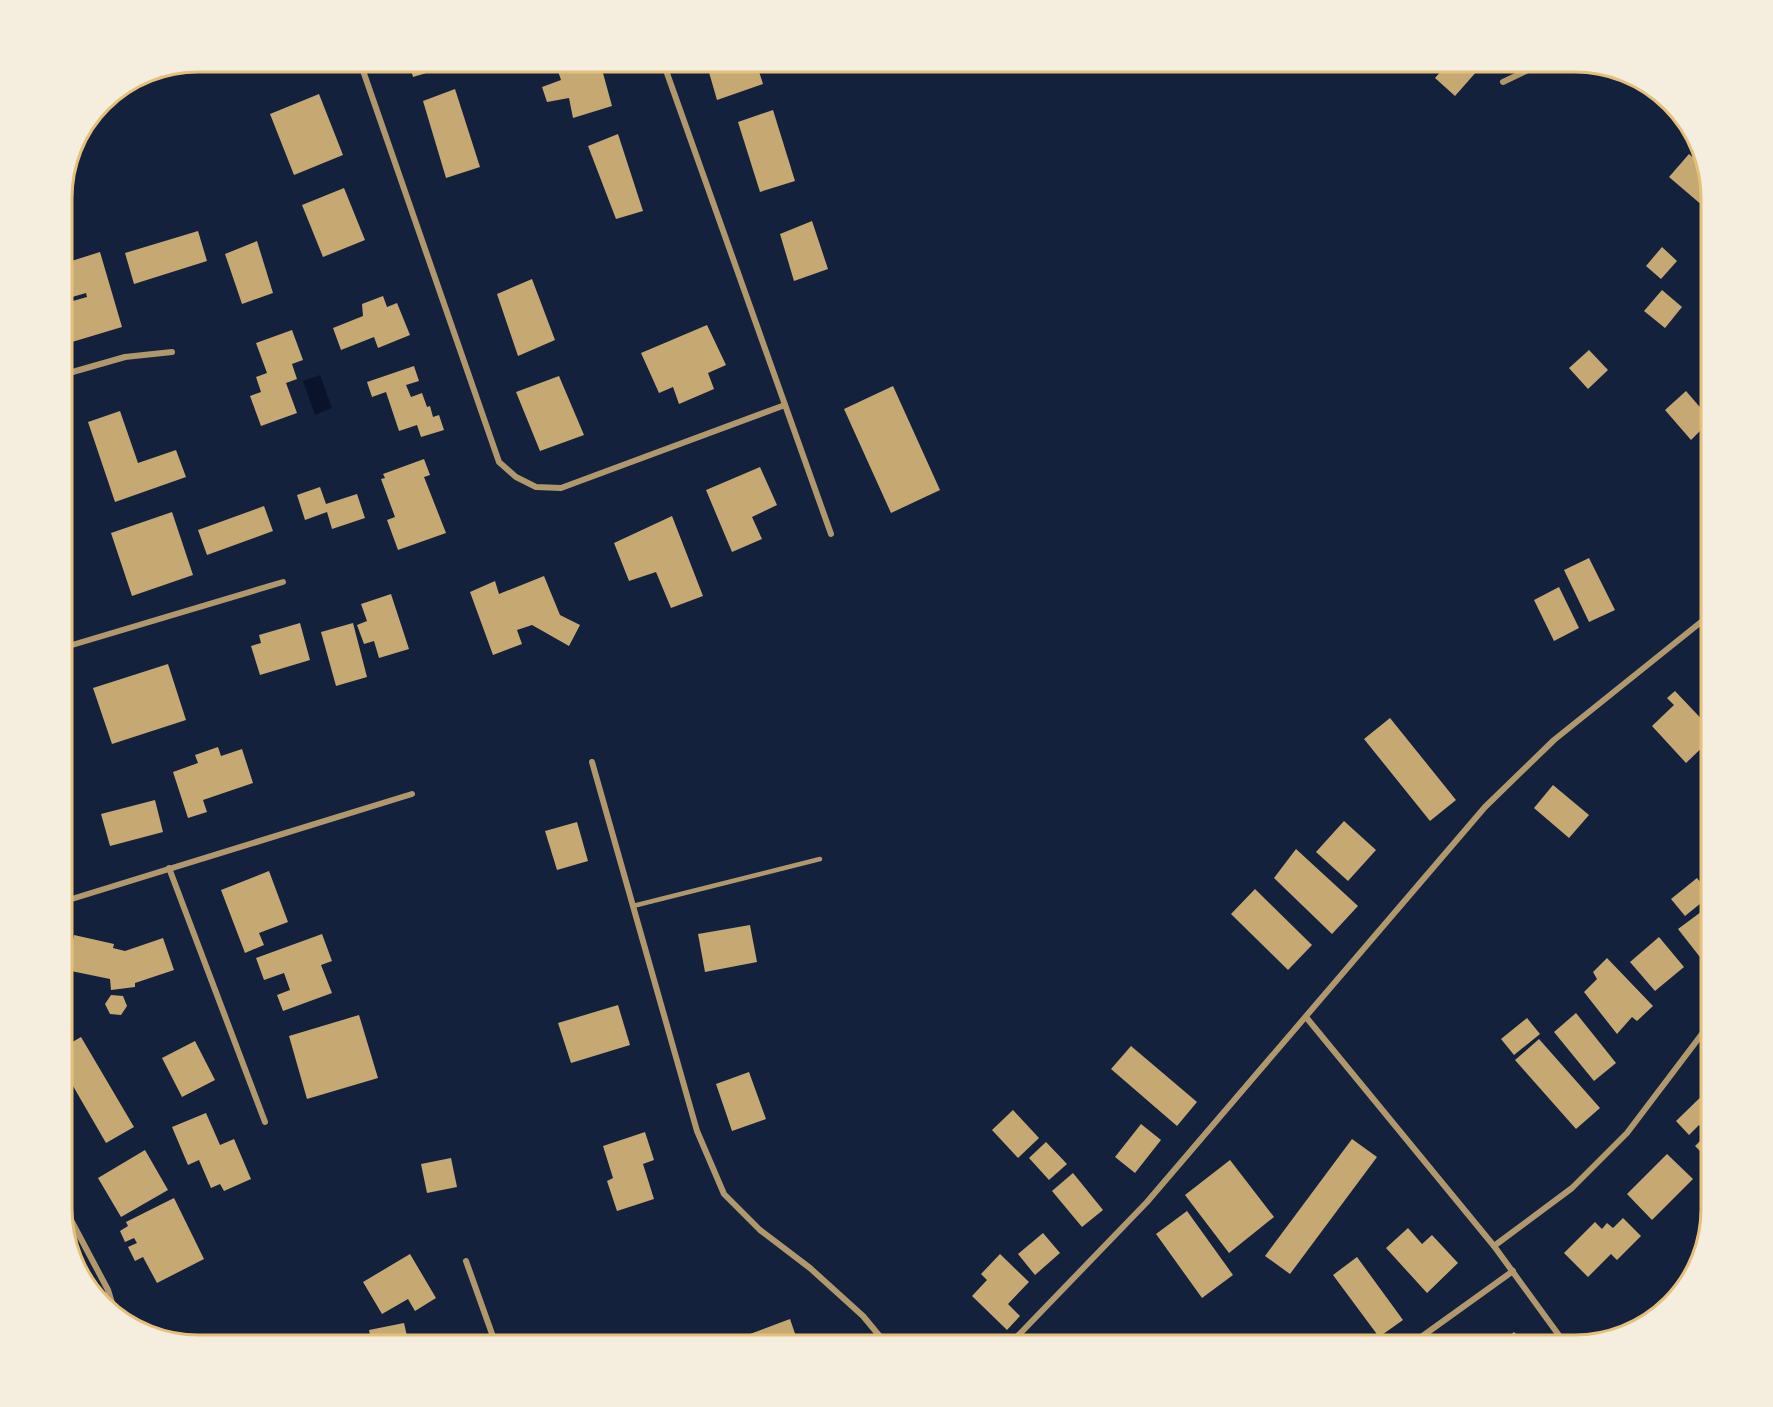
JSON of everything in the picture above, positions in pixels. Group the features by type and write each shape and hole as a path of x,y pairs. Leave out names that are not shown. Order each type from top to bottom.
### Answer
{"street":[{"path":"363,72 499,462 516,477 536,487 561,488 784,405"},
{"path":"667,72 831,534"},
{"path":"1503,82 1524,72"},
{"path":"72,372 125,357 172,352"},
{"path":"72,645 283,582"},
{"path":"1020,1335 1148,1202 1485,807 1554,740 1701,623"},
{"path":"592,762 697,1131 724,1194 760,1230 810,1268 864,1316 879,1335"},
{"path":"72,899 412,794"},
{"path":"169,868 264,1122"},
{"path":"1306,1017 1494,1246 1558,1335"},
{"path":"1494,1246 1572,1188 1627,1133 1701,1036"},
{"path":"73,1223 111,1300"},
{"path":"466,1261 492,1335"},
{"path":"1425,1335 1513,1271"}],"lane":[{"path":"633,906 820,859"}],"water":[{"path":"320,375 332,408 315,415 303,381"}],"building":[{"path":"412,72 430,72 413,77"},
{"path":"558,72 603,72 612,106 573,118 569,98 547,102 542,87 561,80"},
{"path":"709,72 759,72 763,84 717,100"},
{"path":"1440,72 1476,72 1455,96 1435,78"},
{"path":"455,89 480,167 446,178 423,101"},
{"path":"319,94 343,155 294,175 270,114"},
{"path":"773,110 795,181 760,192 738,122"},
{"path":"618,134 643,211 616,219 588,146"},
{"path":"1689,154 1694,158 1697,166 1701,204 1669,177"},
{"path":"344,188 365,240 323,257 302,205"},
{"path":"812,221 828,269 794,281 780,234"},
{"path":"198,231 207,261 134,284 125,253"},
{"path":"257,241 273,293 242,304 225,254"},
{"path":"1662,247 1677,261 1661,279 1646,266"},
{"path":"100,252 122,327 72,342 72,301 87,297 86,293 72,297 72,261"},
{"path":"532,279 555,340 518,356 497,294"},
{"path":"1662,290 1682,307 1665,328 1644,311"},
{"path":"383,296 387,307 397,303 410,335 378,348 374,337 341,350 333,328 363,316 362,304"},
{"path":"707,325 726,365 708,373 714,389 679,404 673,387 659,393 641,353"},
{"path":"292,330 303,360 292,364 297,379 286,383 297,413 261,426 250,396 261,392 256,377 267,373 256,343"},
{"path":"1589,350 1608,370 1588,389 1569,368"},
{"path":"414,366 419,381 406,385 411,397 422,393 427,407 430,406 433,417 439,415 444,430 421,437 417,425 399,431 386,392 372,397 367,382"},
{"path":"559,376 584,435 540,451 516,392"},
{"path":"893,386 940,490 891,513 844,409"},
{"path":"1686,391 1701,408 1701,430 1691,440 1665,410"},
{"path":"120,411 138,463 176,450 186,477 115,502 88,422"},
{"path":"424,459 430,475 424,477 446,533 398,550 387,520 395,517 381,479 385,478 383,474"},
{"path":"760,467 777,505 752,517 762,539 732,552 706,490"},
{"path":"320,487 326,504 357,494 365,518 332,529 327,512 305,520 297,495"},
{"path":"264,506 273,531 207,555 198,530"},
{"path":"172,512 193,575 132,596 111,533"},
{"path":"672,516 703,596 671,608 656,572 629,581 614,543"},
{"path":"1589,558 1615,610 1589,622 1564,570"},
{"path":"544,576 560,615 580,625 569,646 532,625 517,630 522,644 493,655 470,592 495,581 499,594"},
{"path":"1559,587 1579,628 1554,641 1534,600"},
{"path":"391,594 409,649 379,658 374,641 364,644 357,625 367,621 361,604"},
{"path":"300,623 310,660 260,675 251,646 261,643 259,635"},
{"path":"353,623 367,677 336,686 321,632"},
{"path":"168,664 186,720 112,744 93,688"},
{"path":"1675,691 1701,718 1701,749 1686,763 1652,726 1674,705 1667,698"},
{"path":"1390,718 1456,800 1430,821 1364,739"},
{"path":"218,747 221,756 242,749 253,783 203,800 207,812 188,818 173,772 198,763 195,755"},
{"path":"1553,785 1589,815 1569,838 1534,808"},
{"path":"155,800 163,832 110,846 101,814"},
{"path":"1344,821 1376,850 1348,881 1316,852"},
{"path":"577,822 588,861 557,870 545,831"},
{"path":"1296,849 1358,906 1332,934 1274,878"},
{"path":"269,871 288,922 259,933 264,945 245,953 221,890"},
{"path":"1697,878 1701,883 1701,903 1685,916 1671,899"},
{"path":"1255,889 1312,945 1288,970 1231,914"},
{"path":"1701,912 1701,958 1678,929"},
{"path":"750,925 757,962 705,972 698,934"},
{"path":"322,934 332,961 321,965 332,993 283,1011 277,995 290,990 284,973 264,980 256,958"},
{"path":"74,935 114,944 113,948 125,951 163,938 174,970 135,983 135,987 111,990 110,979 72,971"},
{"path":"1659,937 1684,967 1655,991 1630,962"},
{"path":"1607,958 1653,1006 1637,1021 1632,1017 1617,1034 1584,992 1597,979 1593,972"},
{"path":"111,995 123,996 127,1006 121,1015 110,1014 105,1004"},
{"path":"618,1005 630,1045 571,1063 558,1023"},
{"path":"1576,1013 1616,1063 1594,1081 1554,1032"},
{"path":"359,1015 378,1078 307,1099 289,1036"},
{"path":"1527,1018 1540,1034 1514,1055 1501,1039"},
{"path":"81,1037 134,1127 106,1143 72,1084 72,1042"},
{"path":"1539,1039 1600,1108 1576,1129 1515,1060"},
{"path":"195,1041 215,1080 182,1097 162,1058"},
{"path":"1131,1046 1197,1102 1177,1126 1111,1069"},
{"path":"749,1072 766,1119 732,1131 716,1084"},
{"path":"1701,1097 1701,1127 1699,1125 1689,1135 1676,1121"},
{"path":"1013,1110 1039,1138 1018,1158 992,1130"},
{"path":"206,1113 220,1145 234,1139 251,1179 224,1191 220,1184 211,1188 199,1160 188,1165 172,1127"},
{"path":"1141,1124 1161,1140 1135,1173 1115,1157"},
{"path":"645,1132 654,1160 643,1164 654,1199 617,1211 607,1181 613,1178 603,1146"},
{"path":"1352,1139 1377,1157 1290,1274 1265,1256"},
{"path":"1701,1140 1701,1152 1695,1146"},
{"path":"1046,1142 1067,1164 1049,1180 1029,1158"},
{"path":"145,1150 168,1190 121,1217 98,1178"},
{"path":"1667,1154 1693,1179 1652,1220 1627,1194"},
{"path":"451,1158 457,1187 427,1193 421,1164"},
{"path":"1230,1160 1274,1217 1229,1253 1185,1195"},
{"path":"1073,1173 1103,1210 1082,1227 1052,1191"},
{"path":"174,1198 204,1259 157,1283 143,1257 135,1261 128,1247 137,1243 134,1238 125,1242 120,1231 128,1226 126,1222"},
{"path":"1187,1211 1233,1275 1202,1298 1156,1234"},
{"path":"1623,1218 1641,1236 1617,1260 1611,1254 1588,1277 1564,1253 1595,1222 1602,1229 1607,1223 1613,1228"},
{"path":"1408,1228 1422,1244 1432,1235 1458,1263 1427,1293 1386,1248"},
{"path":"1043,1233 1060,1253 1035,1275 1018,1254"},
{"path":"410,1254 436,1298 415,1311 408,1299 382,1314 363,1282"},
{"path":"1000,1254 1029,1282 1008,1304 1020,1316 1007,1330 972,1296 987,1280 981,1274"},
{"path":"1357,1257 1403,1320 1382,1335 1378,1335 1333,1275"},
{"path":"790,1319 796,1335 748,1335"},
{"path":"404,1323 407,1335 370,1335 369,1330"}]}
